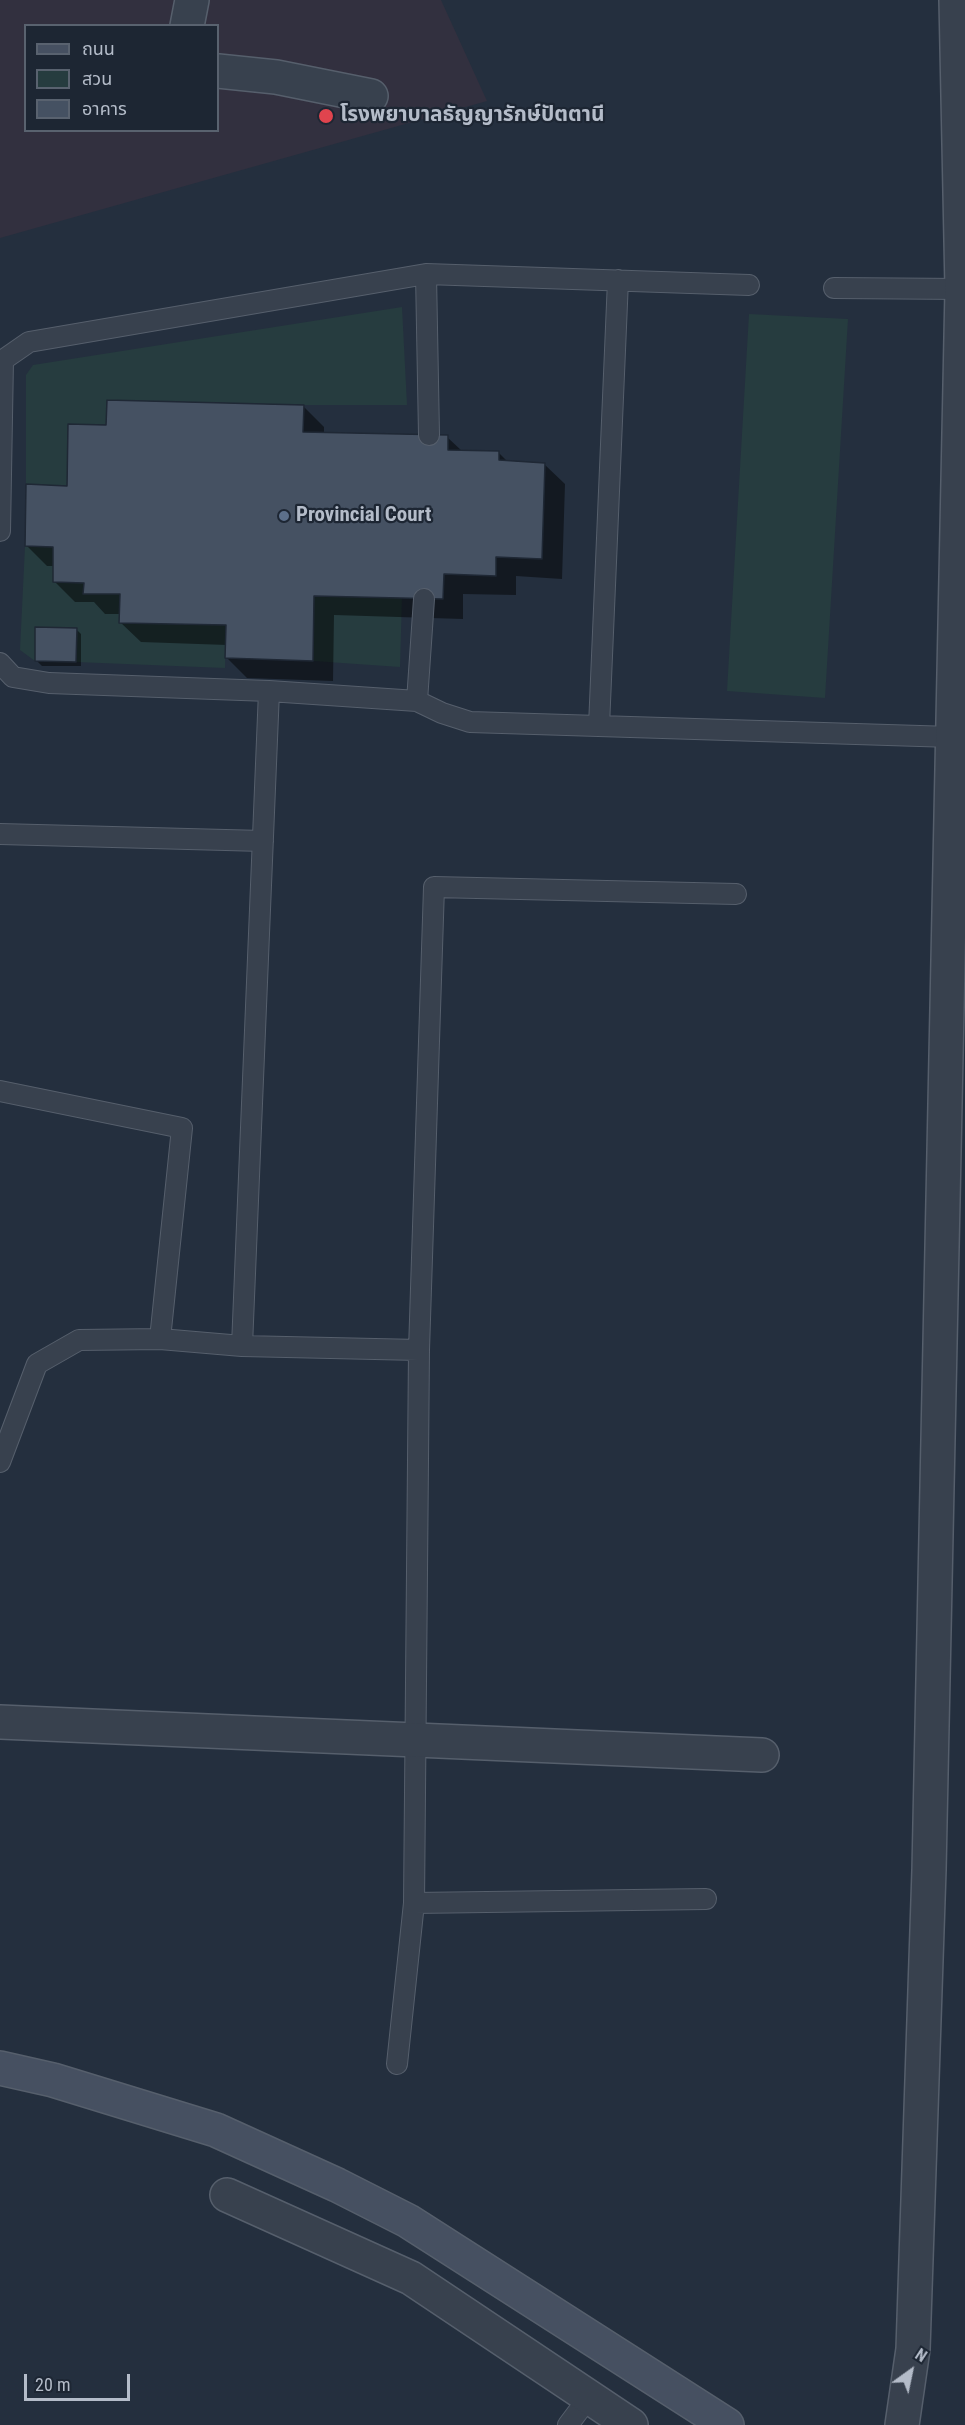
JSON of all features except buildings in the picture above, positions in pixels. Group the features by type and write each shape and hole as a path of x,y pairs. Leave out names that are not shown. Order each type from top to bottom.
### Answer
{"main road":[{"path":"0,2068 53,2080 216,2130 337,2185 408,2221 727,2425"}],"street":[{"path":"187,24 192,0"},
{"path":"902,2425 913,2349 919,2209 956,959 952,737 964,253 956,0"},
{"path":"219,71 276,77 371,96"},
{"path":"0,1722 762,1755"},
{"path":"227,2195 411,2278 631,2425"}],"lane":[{"path":"426,274 429,435"},
{"path":"0,531 3,360 29,342 426,274 749,285"},
{"path":"599,726 618,280"},
{"path":"834,288 962,289"},
{"path":"417,701 424,599"},
{"path":"0,663 13,677 49,683 269,691 417,701 442,713 470,722 952,737"},
{"path":"242,1346 269,691"},
{"path":"0,834 263,841"},
{"path":"396,2064 414,1903 419,1350 434,887 736,894"},
{"path":"0,1092 182,1128 160,1339"},
{"path":"0,1462 37,1364 79,1340 160,1339 242,1346 419,1350"},
{"path":"414,1903 706,1899"},
{"path":"568,2425 589,2397"}],"shaded area":[{"name":"โรงพยาบาลธัญญารักษ์ปัตตานี","path":"0,0 441,0 487,101 0,238"}],"green space":[{"path":"402,307 407,405 107,400 106,425 68,424 67,486 26,484 26,375 33,365"},
{"path":"749,314 848,319 825,698 727,691"},
{"path":"25,546 53,547 53,582 84,583 84,594 120,594 119,623 226,625 225,668 76,662 76,628 35,627 35,661 20,650"},
{"path":"314,596 402,598 400,667 313,661"}],"place":[{"name":"โรงพยาบาลธัญญารักษ์ปัตตานี","path":"326,116"},
{"name":"Provincial Court","path":"284,516"}]}
